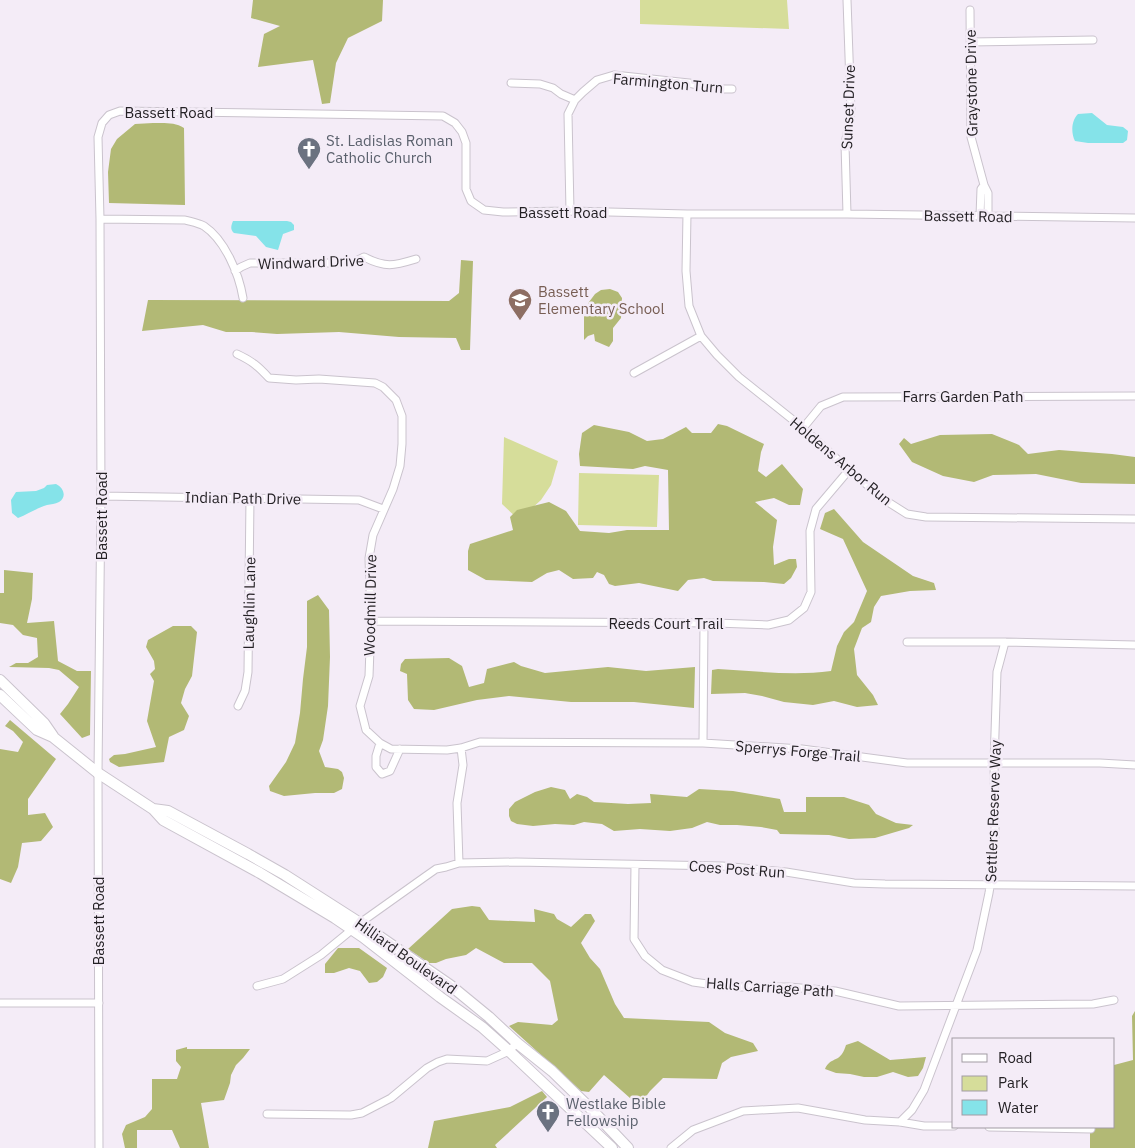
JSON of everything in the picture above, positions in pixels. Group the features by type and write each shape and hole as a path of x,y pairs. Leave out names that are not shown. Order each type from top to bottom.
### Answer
{"main road":[{"name":"Hilliard Boulevard","path":"0,680 44,723 53,737"},
{"name":"Hilliard Boulevard","path":"0,695 37,730 53,737 98,773 153,809 162,820 335,918 356,925 450,985 552,1071 592,1109 628,1148"},
{"name":"Hilliard Boulevard","path":"356,925 434,992 482,1027 612,1148"}],"street":[{"name":"Sunset Drive","path":"847,0 851,112 845,144 847,214"},
{"name":"Graystone Drive","path":"970,10 971,137 984,185 980,190 984,216"},
{"path":"971,42 1094,40"},
{"name":"Farmington Turn","path":"575,100 597,80 614,75 688,83 714,89 732,89"},
{"path":"511,83 540,84 553,88 575,100 568,114 570,211"},
{"name":"Bassett Road","path":"98,1148 98,773 101,496 98,137 102,123 109,115 120,111 443,116 455,123 462,132 466,142 466,189 471,201 484,210 503,212 570,211 686,214 1135,218"},
{"name":"Holdens Arbor Run","path":"686,214 686,271 689,306 701,336 739,377 803,428 888,502 907,514 926,517 1135,519"},
{"path":"100,219 185,220 198,223 210,231 223,246 241,286 243,298"},
{"name":"Windward Drive","path":"235,271 250,263 352,263 364,257 376,263 394,265 416,259"},
{"path":"634,373 701,336"},
{"name":"Woodmill Drive","path":"237,354 251,360 269,378 375,382 396,400 402,416 400,466 393,489 373,535 369,558 371,620 369,676 360,706 366,730 380,743"},
{"name":"Farrs Garden Path","path":"803,428 821,406 843,397 1135,396"},
{"name":"Reeds Court Trail","path":"371,620 768,625 789,620 804,608 811,592 810,531 816,510 849,470"},
{"name":"Indian Path Drive","path":"101,496 359,500 383,509"},
{"name":"Laughlin Lane","path":"238,706 245,691 248,672 250,498"},
{"path":"703,743 704,623"},
{"path":"907,642 1135,645"},
{"name":"Settlers Reserve Way","path":"900,1122 912,1110 924,1090 977,950 994,861 994,763 997,672 1005,642"},
{"name":"Sperrys Forge Trail","path":"380,743 391,749 447,750 462,748 480,742 703,743 802,749 907,763 1100,763 1135,765"},
{"path":"380,743 376,756 376,768 382,774 390,771 400,749"},
{"path":"459,863 457,803 463,765 462,748"},
{"name":"Coes Post Run","path":"257,986 283,978 321,955 356,925 436,869 459,863 516,862 722,866 786,872 854,883 1135,886"},
{"name":"Halls Carriage Path","path":"635,865 634,939 645,956 662,970 692,982 728,987 789,987 835,991 899,1006 1093,1004 1114,1000"},
{"path":"0,1003 99,1003"},
{"path":"266,1114 362,1113 391,1098 427,1068 438,1062 447,1059 487,1061 509,1051 517,1043"},
{"path":"671,1148 693,1130 743,1111 798,1108 865,1120 900,1122 924,1126 952,1126"}],"green space":[{"path":"253,0 383,0 382,21 348,38 336,63 330,103 322,104 313,60 258,67 264,34 280,26 251,18"},
{"path":"640,0 787,0 789,29 640,24"},
{"path":"135,124 173,124 184,128 185,205 109,203 108,172 111,149 117,139"},
{"path":"461,260 473,261 470,350 461,350 456,338 399,337 339,332 277,334 226,332 203,325 142,331 148,300 449,301 459,293"},
{"path":"610,289 618,292 622,298 621,318 613,328 613,341 609,347 595,341 594,334 584,340 584,314 595,294 601,290"},
{"path":"718,424 727,426 764,444 758,471 766,477 782,464 803,489 800,505 789,505 774,498 755,502 777,520 773,547 774,565 789,559 796,559 797,567 791,578 784,584 713,581 704,578 688,580 678,591 639,583 615,586 609,584 604,575 597,572 593,578 573,579 559,570 547,573 532,582 486,580 468,570 470,544 513,530 510,517 517,510 549,502 566,511 580,531 609,533 627,530 669,530 668,470 645,466 633,469 580,466 579,454 582,433 594,425 629,432 647,441 663,439 686,427 692,433 711,433"},
{"path":"992,434 1019,445 1028,454 1059,450 1135,457 1135,484 1081,483 1036,474 993,475 974,482 943,476 912,462 899,444 904,438 911,444 940,435"},
{"path":"504,437 558,461 551,485 541,500 519,520 502,504"},
{"path":"579,473 659,475 657,527 578,525"},
{"path":"834,509 863,542 913,576 934,583 936,590 910,591 881,596 874,607 871,622 862,628 854,649 857,675 873,695 878,705 857,707 834,701 813,705 784,702 745,693 711,694 712,670 789,673 831,671 837,646 844,632 854,622 867,591 843,539 820,529 825,513"},
{"path":"4,570 33,573 32,599 27,623 54,621 58,661 77,671 91,671 90,735 82,738 60,714 79,687 59,670 9,667 16,663 28,663 38,657 37,638 23,635 13,625 0,623 0,593 4,593"},
{"path":"318,595 329,610 330,657 328,706 323,740 319,751 325,767 338,769 342,772 344,778 342,789 334,793 284,796 270,791 269,786 286,762 295,743 307,647 307,601"},
{"path":"173,626 191,626 197,632 192,676 185,689 181,703 189,716 184,730 169,737 164,762 119,767 110,762 109,759 114,755 156,747 147,721 154,681 150,674 155,669 154,661 146,647 148,640"},
{"path":"449,658 462,666 469,687 484,683 487,669 514,662 545,673 608,667 646,671 695,667 694,708 634,702 571,702 509,696 477,700 434,710 414,709 408,700 407,674 400,671 401,664 405,659"},
{"path":"10,720 56,759 28,799 28,815 45,813 53,827 41,841 22,843 18,867 11,883 0,879 0,749 18,752 23,742 13,731 5,726"},
{"path":"551,787 565,790 570,799 577,794 587,797 594,802 628,804 651,803 650,794 687,797 699,789 733,791 780,799 784,812 806,812 806,797 844,797 869,805 876,814 896,823 913,825 909,828 875,838 849,839 829,835 780,834 777,830 761,827 720,825 707,822 692,828 670,831 640,829 614,831 602,824 584,822 574,825 533,826 517,824 511,821 509,809 515,802 535,792"},
{"path":"472,906 480,907 489,920 535,922 534,909 554,914 557,919 571,927 585,914 591,914 595,921 581,943 590,958 600,969 615,1004 624,1018 709,1022 725,1033 753,1043 758,1051 731,1057 722,1063 717,1079 663,1078 639,1106 604,1075 589,1092 581,1091 509,1026 518,1022 552,1025 558,1020 550,981 532,963 504,963 476,948 466,955 429,963 408,949 452,909"},
{"path":"338,948 359,948 387,968 383,977 377,982 369,983 360,971 349,968 334,973 325,973 325,964"},
{"path":"1135,1011 1135,1148 1090,1148 1090,1128 1115,1128 1115,1065 1133,1060 1132,1016"},
{"path":"858,1041 890,1060 926,1057 923,1068 918,1076 908,1077 893,1072 877,1077 864,1077 836,1073 825,1069 829,1063 842,1054 846,1045"},
{"path":"187,1047 187,1049 250,1049 236,1065 224,1100 201,1103 209,1148 180,1148 172,1130 137,1130 137,1148 125,1148 122,1134 126,1125 145,1117 152,1109 152,1079 177,1079 181,1067 176,1061 176,1050"},
{"path":"542,1091 547,1097 495,1145 497,1148 428,1148 434,1121 510,1107"}],"water":[{"path":"1092,113 1107,125 1123,127 1128,131 1127,140 1123,143 1075,141 1072,127 1074,120 1078,114"},
{"path":"233,221 287,221 294,225 294,230 283,234 278,250 266,247 256,236 234,233 231,227"},
{"path":"56,484 64,493 63,498 59,502 43,506 18,518 12,513 11,500 16,492 36,491 47,485"}],"place":[{"name":"St. Ladislas Roman Catholic Church","path":"309,170"},
{"name":"Bassett Elementary School","path":"520,321"},
{"name":"Westlake Bible Fellowship","path":"548,1133"}]}
